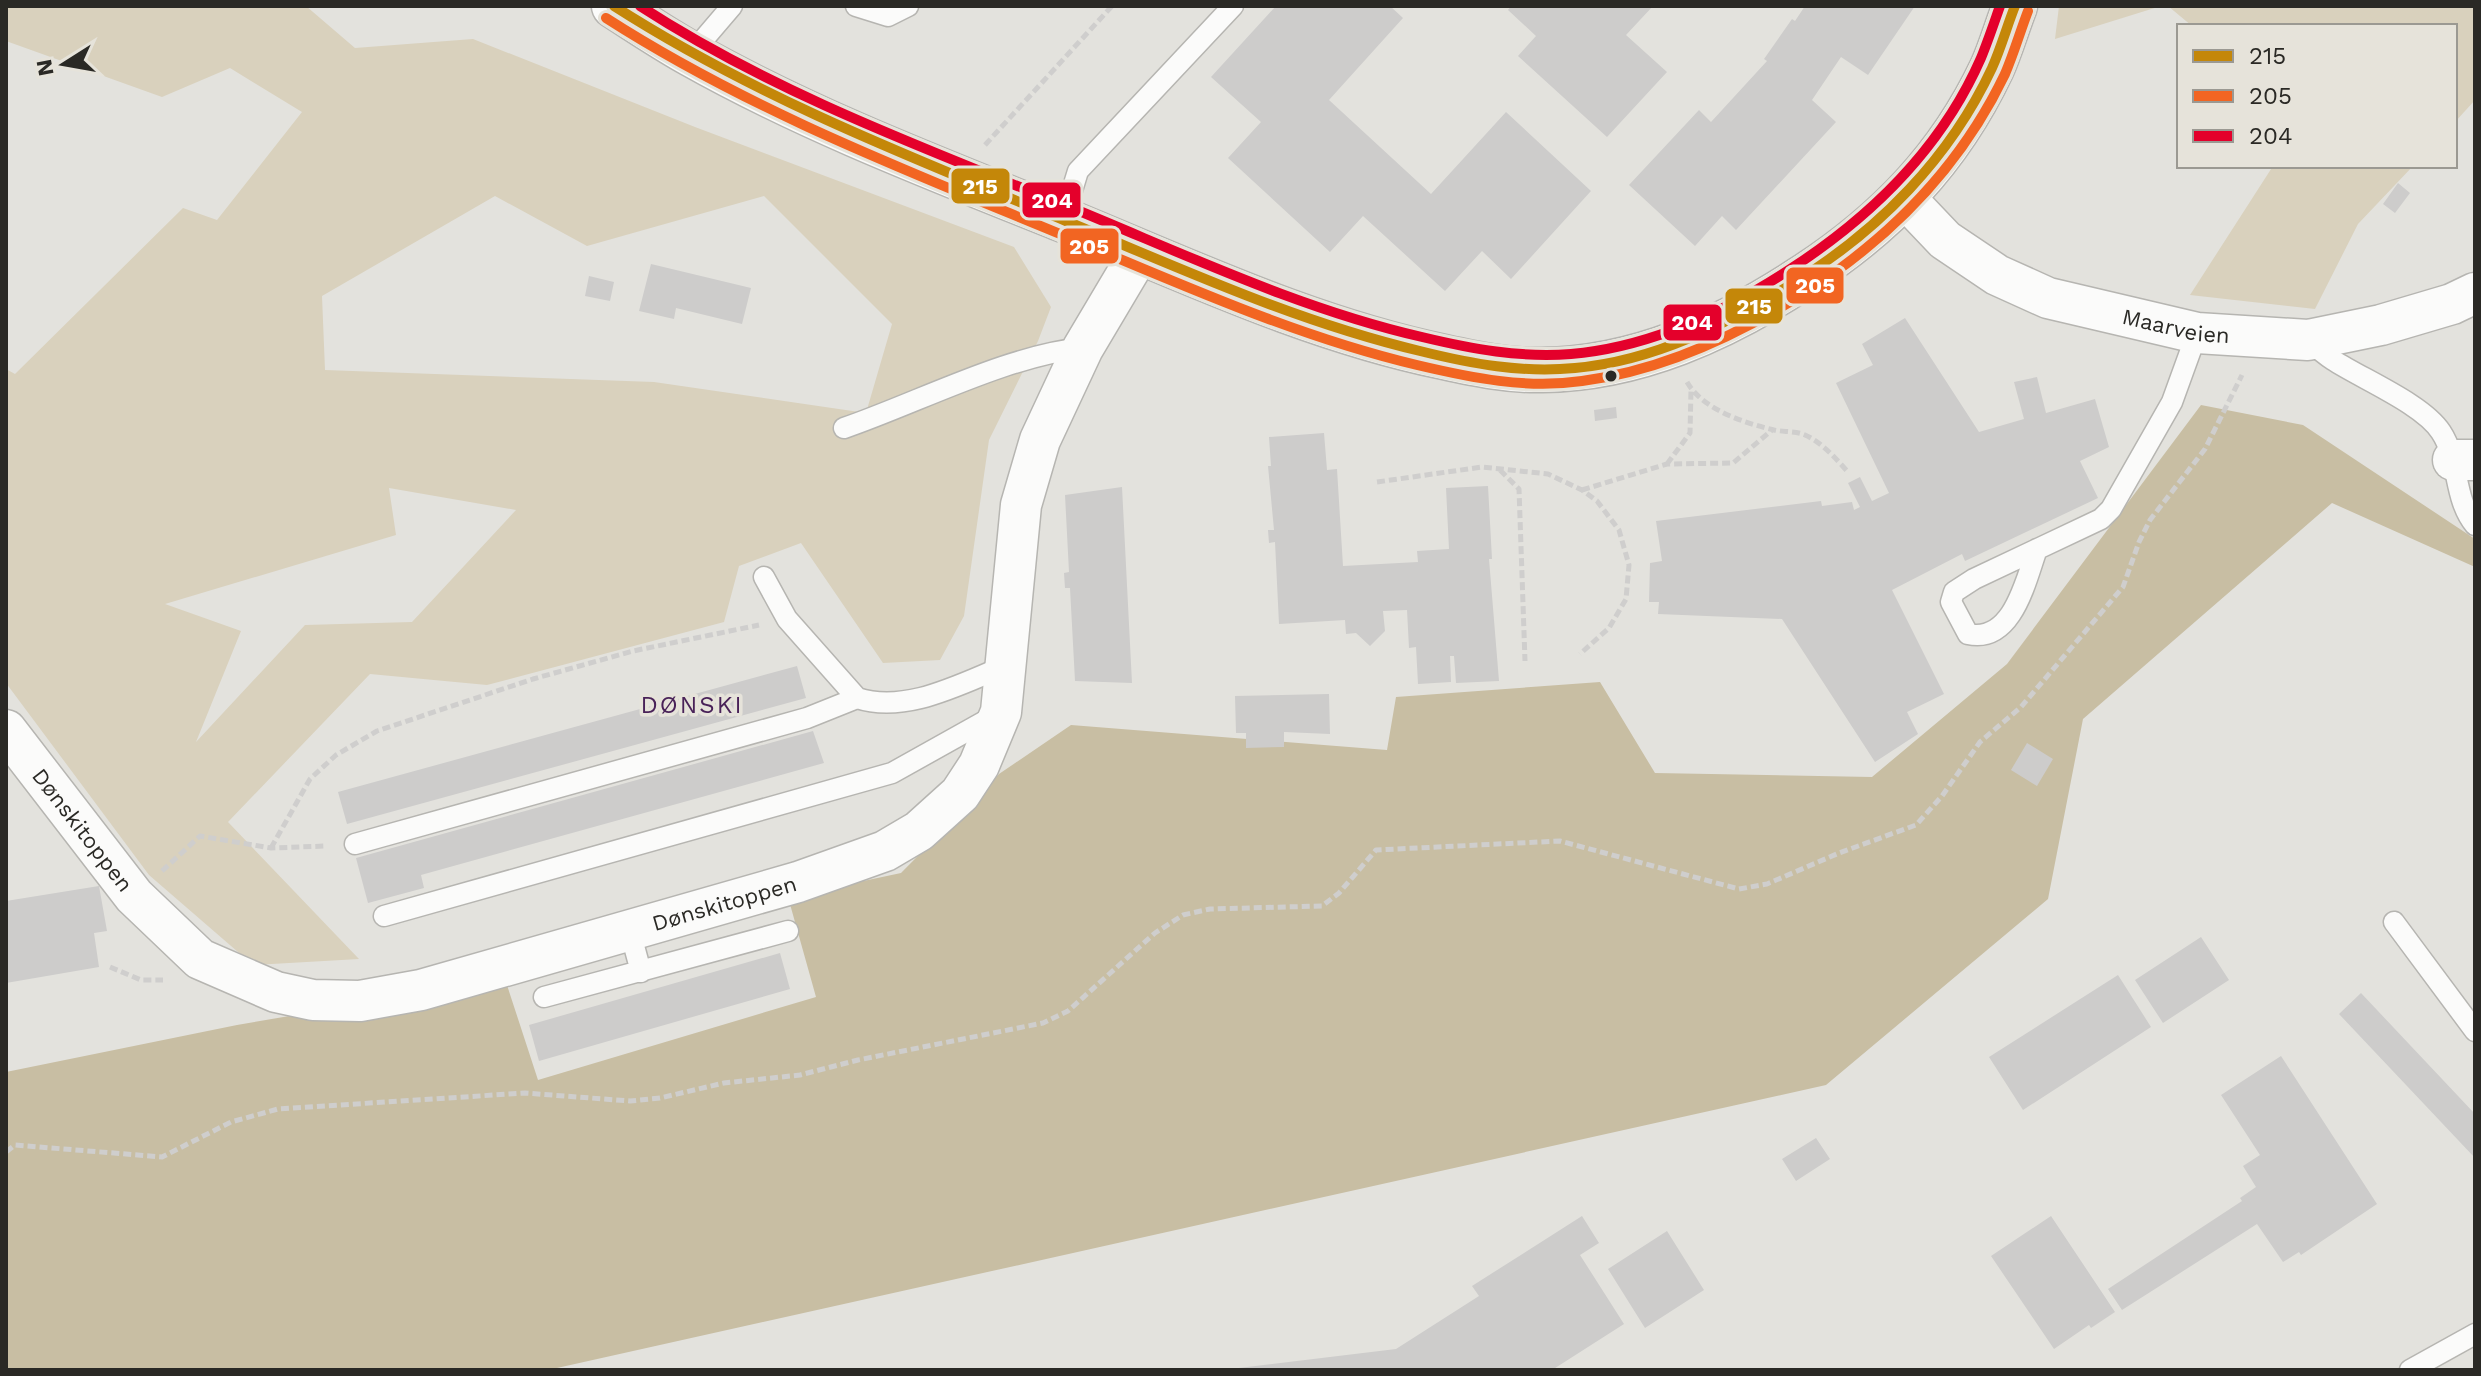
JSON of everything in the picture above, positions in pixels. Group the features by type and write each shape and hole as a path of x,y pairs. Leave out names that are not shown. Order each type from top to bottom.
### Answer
{"street":[{"path":"614,6 691,54 807,112 955,178 1321,324 1398,348 1484,366 1542,370 1604,363 1668,349 1760,306 1830,261 1905,198 1956,133 1993,66 2015,6"},
{"name":"Maarveien","path":"1905,198 1945,240 1997,275 2048,298 2197,333 2308,340 2381,325 2452,304 2475,293"},
{"name":"Dønskitoppen","path":"6,730 134,896 200,959 276,992 313,1000 360,1001 421,990 798,882 885,851 919,831 960,794 979,765 1001,712 1021,505 1040,440 1083,348 1140,252"}],"lane":[{"path":"691,54 732,6"},
{"path":"856,6 888,16 908,6"},
{"path":"1063,220 1078,171 1233,6"},
{"path":"2037,549 2015,609 1998,628 1976,635 1968,634 1951,602 1954,592 2037,549 2101,519 2111,509 2172,402 2197,333"},
{"path":"2308,340 2330,358 2428,417 2464,460 2462,502 2475,525"},
{"path":"844,428 995,370 1059,350 1083,348"},
{"path":"764,577 787,619 857,698 873,703 909,701 941,692 1005,666"},
{"path":"355,844 807,718 857,698"},
{"path":"384,916 892,773 1001,712"},
{"path":"2394,922 2475,1031"},
{"path":"630,931 641,972"},
{"path":"544,997 788,931"},
{"path":"2410,1370 2475,1334"}],"path":[{"path":"955,178 1112,6"},
{"path":"6,1152 15,1145 162,1157 231,1122 278,1109 525,1093 630,1101 660,1098 724,1083 800,1075 858,1060 1029,1026 1068,1011 1155,933 1183,915 1210,909 1322,906 1339,893 1376,850 1560,841 1739,889 1767,884 1916,825 1942,796 1980,742 2021,707 2123,587 2150,520 2205,449 2250,360 2256,337"},
{"path":"1668,349 1691,389 1723,414 1773,430 1804,434 1825,448 1848,472"},
{"path":"1667,464 1690,433 1691,389"},
{"path":"1582,490 1667,464 1733,463 1773,430"},
{"path":"1377,482 1482,467 1548,474 1597,501 1619,530 1629,565 1626,599 1609,628 1580,654"},
{"path":"1499,469 1519,489 1525,661"},
{"path":"271,848 310,779 336,755 377,731 533,679 633,651 787,619"},
{"path":"134,896 200,836 271,848 355,844"}],"shaded area":[{"path":"6,6 306,6 355,48 473,39 695,127 1014,247 1051,307 1038,341 989,440 964,616 940,660 883,663 801,543 739,566 724,622 487,685 370,674 228,822 359,959 253,965 149,875 6,683 6,369 15,374 183,208 217,220 302,112 230,68 162,97 6,41","holes":["495,196 587,246 764,196 892,324 866,413 654,382 325,370 322,296","389,488 516,510 412,622 305,625 196,742 241,631 165,604 396,535"]},
{"path":"2059,6 2161,6 2055,39"},
{"path":"2168,6 2475,6 2475,100 2457,120 2457,24 2190,24"},
{"path":"2272,168 2411,168 2358,224 2315,309 2190,295"},
{"path":"2201,405 2303,425 2475,539 2475,567 2332,503 2083,719 2048,899 1826,1085 548,1370 6,1370 6,1072 237,1025 505,979 538,1080 816,997 788,897 901,873 999,774 1071,725 1387,750 1396,697 1600,682 1655,773 1872,777 2007,664"}],"building":[{"path":"1276,6 1390,6 1403,18 1329,100 1431,194 1506,112 1591,191 1511,279 1482,251 1445,291 1363,216 1330,252 1228,158 1261,122 1211,77"},
{"path":"1511,6 1653,6 1626,35 1667,72 1607,137 1518,56 1536,36 1508,10"},
{"path":"1805,6 1915,6 1868,75 1841,57 1812,100 1836,122 1736,230 1722,216 1695,246 1629,185 1699,110 1711,122 1767,61 1764,59"},
{"path":"2398,183 2410,193 2395,213 2383,204"},
{"path":"651,264 751,288 742,324 676,308 674,319 639,311"},
{"path":"589,276 614,282 610,301 585,296"},
{"path":"1905,318 1979,432 2024,419 2014,382 2037,377 2046,413 2095,399 2109,447 2080,461 2098,498 1965,561 1962,554 1892,590 1944,694 1907,712 1918,734 1875,762 1782,619 1658,614 1659,602 1649,602 1650,563 1662,561 1656,521 1821,501 1822,506 1852,502 1854,510 1860,507 1848,483 1860,477 1872,501 1889,493 1836,383 1873,365 1862,344"},
{"path":"1616,407 1617,418 1595,421 1594,410"},
{"path":"1324,433 1327,470 1337,469 1343,566 1418,562 1417,551 1449,549 1446,488 1488,486 1492,559 1489,559 1499,681 1456,683 1454,656 1450,656 1451,682 1418,684 1416,647 1409,648 1407,610 1383,611 1385,631 1370,646 1356,633 1346,634 1345,620 1279,624 1275,542 1269,543 1268,530 1274,530 1268,466 1271,466 1269,437"},
{"path":"1122,487 1132,683 1075,681 1070,588 1065,588 1064,573 1069,572 1065,495"},
{"path":"797,666 806,698 347,824 338,792"},
{"path":"1329,694 1330,734 1284,732 1284,747 1246,748 1246,733 1236,733 1235,696"},
{"path":"813,731 824,763 421,875 424,888 368,903 356,858"},
{"path":"2027,743 2053,759 2037,786 2011,770"},
{"path":"99,886 107,931 94,933 99,967 6,983 6,901"},
{"path":"2201,937 2229,980 2163,1023 2135,980"},
{"path":"780,953 790,989 539,1061 529,1025"},
{"path":"2118,975 2151,1027 2023,1110 1989,1057"},
{"path":"2361,993 2475,1114 2475,1158 2339,1014"},
{"path":"2281,1056 2377,1204 2301,1255 2299,1252 2283,1262 2257,1224 2122,1310 2108,1289 2242,1201 2240,1198 2256,1187 2243,1166 2260,1155 2221,1095"},
{"path":"1816,1138 1830,1159 1796,1181 1782,1159"},
{"path":"1582,1216 1599,1243 1580,1255 1624,1324 1552,1370 1222,1370 1396,1349 1479,1296 1472,1286"},
{"path":"2051,1216 2115,1312 2054,1349 1991,1256"},
{"path":"1667,1231 1704,1290 1645,1328 1608,1269"}],"transit line":[{"name":"215","path":"614,6 723,69 835,124 1240,293 1329,325 1420,351 1478,363 1535,369 1604,364 1662,349 1717,326 1826,262 1883,215 1933,162 1975,101 1992,68 2015,6"},
{"name":"204","path":"640,6 743,66 851,117 1244,280 1332,312 1422,337 1496,352 1533,355 1602,350 1661,334 1746,296 1827,244 1880,199 1927,148 1965,90 1981,58 2000,6"},
{"name":"205","path":"606,18 717,82 831,138 1239,308 1327,339 1417,365 1479,378 1540,384 1611,376 1694,351 1773,312 1861,252 1918,200 1966,141 2005,74 2028,11"}],"district":[{"name":"DØNSKI","path":"692,705"}]}
